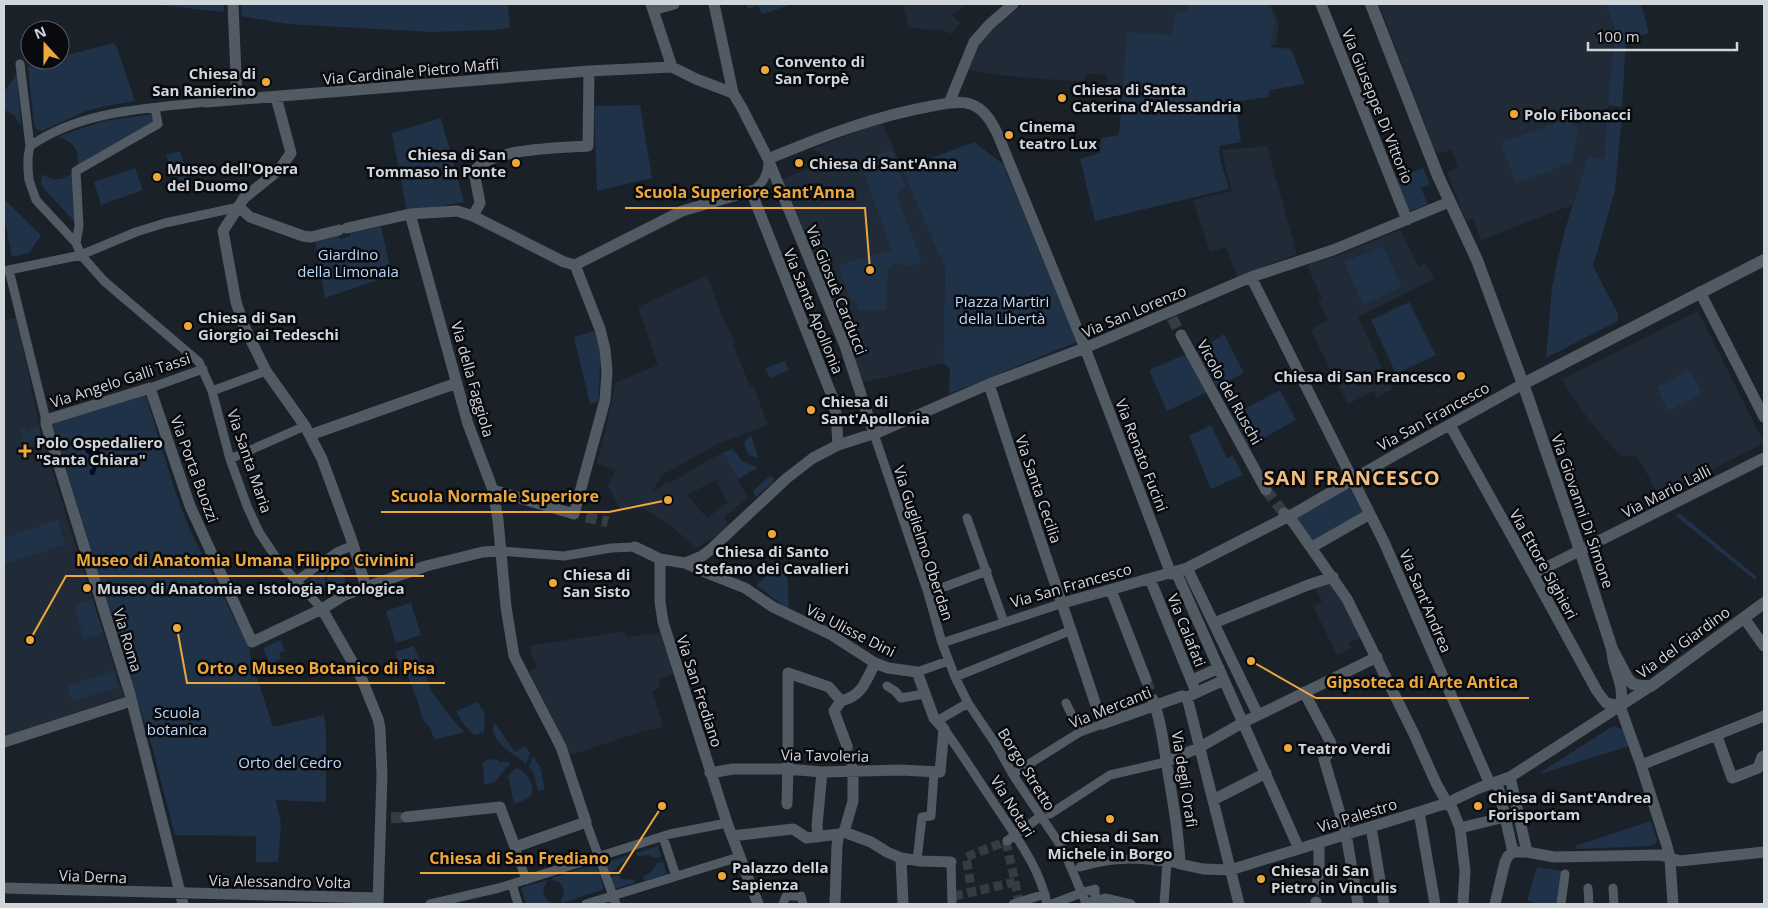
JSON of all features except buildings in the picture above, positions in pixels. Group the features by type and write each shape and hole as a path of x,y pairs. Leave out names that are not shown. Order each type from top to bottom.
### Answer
{"street":[{"path":"233,4 237,99"},
{"path":"674,4 652,7 672,67 696,79 733,93"},
{"name":"Via Giosuè Carducci","path":"714,4 733,93 768,159 845,346 874,434"},
{"path":"949,103 974,42 989,25 1013,4"},
{"name":"Via Giuseppe Di Vittorio","path":"1321,4 1407,220"},
{"name":"Via Giovanni Di Simone","path":"1371,4 1433,163 1477,260 1580,551 1612,649 1628,679 1633,684 1651,686"},
{"name":"Via Cardinale Pietro Maffi","path":"30,146 52,132 89,118 154,108 237,99 589,71 672,67"},
{"path":"21,70 30,146 28,169 36,200 76,243"},
{"path":"474,216 480,203 474,172 484,161 507,154 527,151 588,146 589,71"},
{"path":"276,97 291,153 289,158 268,180 244,198 222,230 236,302 244,326 266,371 307,430 322,459 354,545 366,587"},
{"path":"239,207 254,219 311,237 410,214 457,210 474,216 564,262 575,265 682,210 751,191 760,185 766,176 768,159 862,123 906,111 964,102 979,108 998,135 1085,348"},
{"path":"76,243 79,226 76,171 158,124 154,108"},
{"name":"Via Santa Apollonia","path":"751,191 832,396 836,414 834,447"},
{"name":"Via San Lorenzo","path":"685,563 702,556 710,550 787,478 813,458 834,447 874,434 989,384 1171,315 1251,277 1333,250 1450,202"},
{"path":"6,270 81,255 165,223 239,207"},
{"name":"Via della Faggiola","path":"410,214 468,424 493,490 511,644 517,664 561,747 586,822"},
{"name":"Via Santa Maria","path":"76,243 81,255 110,287 199,362 212,391 230,459 247,506 259,532 279,562 322,609 354,663 378,718 382,737 386,818 378,901"},
{"name":"Via San Francesco","path":"942,643 1063,603 1178,571 1353,480 1522,384 1764,260"},
{"path":"493,490 574,514 605,400 607,372 605,349 600,329 575,265"},
{"name":"Via Roma","path":"6,270 46,424 131,701 182,899"},
{"name":"Via Sant'Andrea","path":"1251,277 1384,542 1494,782 1513,852"},
{"path":"1700,292 1764,417"},
{"name":"Vicolo del Ruschi","path":"1182,335 1266,490"},
{"name":"Via Renato Fucini","path":"1085,348 1178,571"},
{"name":"Via Angelo Galli Tassi","path":"46,420 150,388 203,369"},
{"path":"212,391 266,371"},
{"path":"230,459 307,430 458,383"},
{"name":"Via Santa Cecilia","path":"989,384 1102,724"},
{"name":"Via Porta Buozzi","path":"150,388 190,506 252,642 322,609"},
{"name":"Via Ettore Sighieri","path":"1450,426 1601,698 1606,703 1620,706"},
{"name":"Via Guglielmo Oberdan","path":"874,434 928,593 948,661"},
{"name":"Via Mario Lalli","path":"1533,574 1764,458"},
{"path":"1312,547 1370,514"},
{"path":"1286,515 1312,547 1347,598 1377,656 1447,803 1452,808 1460,828 1465,870 1463,904"},
{"path":"967,518 1004,622"},
{"path":"296,581 337,552 354,545"},
{"path":"322,609 343,596 366,587 426,566 483,552 564,556 611,548 635,548"},
{"name":"Via Ulisse Dini","path":"635,548 660,559 685,563 712,576 745,588 773,607 830,634 875,663 888,668 917,672 948,661"},
{"name":"Via San Frediano","path":"660,559 660,602 663,622 732,836 735,858 758,904"},
{"path":"928,593 987,571"},
{"path":"1178,571 1214,623 1258,715"},
{"path":"1178,571 1299,849"},
{"path":"1214,623 1308,585 1333,577"},
{"name":"Via Calafati","path":"1150,579 1192,680 1192,694 1200,747 1239,904"},
{"path":"1111,590 1146,680"},
{"name":"Via del Giardino","path":"1510,777 1651,686 1764,603"},
{"path":"1744,618 1764,646"},
{"path":"955,677 1072,630"},
{"name":"Via Giovanni Di Simone","path":"1612,649 1614,666 1623,694 1620,706 1641,765 1670,859 1673,904"},
{"path":"1007,841 1015,834 1110,775 1120,771 1166,762 1200,747 1244,722 1377,656"},
{"name":"Borgo Stretto","path":"948,661 968,703 1013,774 1044,816 1076,869 1082,892 1090,903"},
{"path":"847,746 834,712 841,701 851,699 859,693 875,663"},
{"path":"1192,680 1219,668"},
{"path":"917,672 924,694 940,725 932,816 922,817 917,860"},
{"path":"788,749 788,673 828,687 841,701"},
{"name":"Via Mercanti","path":"1013,774 1080,732 1154,703 1192,694 1224,680"},
{"path":"887,686 901,698 924,694"},
{"path":"1304,692 1331,743 1330,752 1324,759 1346,834 1358,904"},
{"path":"4,742 131,701"},
{"path":"940,725 968,703"},
{"path":"1066,703 1080,732"},
{"name":"Via degli Orafi","path":"1154,703 1160,723 1179,839 1180,864"},
{"path":"1641,765 1764,716"},
{"name":"Via Notari","path":"940,725 969,763 1015,834 1045,894 1047,904"},
{"path":"1717,736 1732,778 1758,768 1764,756"},
{"path":"787,804 788,767"},
{"name":"Via Tavoleria","path":"710,771 788,767 822,772 853,770 937,772"},
{"path":"835,904 837,845 853,801 853,770"},
{"path":"818,836 817,825 822,772"},
{"path":"1213,800 1266,773"},
{"path":"1510,777 1527,852"},
{"name":"Via Palestro","path":"1180,864 1203,869 1230,870 1447,803 1510,777"},
{"path":"406,817 500,807 526,879"},
{"path":"1419,812 1436,904"},
{"path":"1460,828 1505,817"},
{"path":"514,847 586,822 614,900"},
{"path":"430,904 499,888 597,856 667,836 727,824"},
{"path":"1371,827 1384,904"},
{"path":"732,836 793,829 807,838 842,833 871,842 901,858 951,862 952,899"},
{"path":"667,836 676,876"},
{"path":"1317,889 1319,842"},
{"path":"1495,904 1505,862 1513,852 1527,852 1554,857 1661,855 1680,861 1764,852"},
{"path":"586,904 614,900 676,876 735,858"},
{"path":"901,858 903,904"},
{"path":"1076,869 1098,862 1126,858 1180,864"},
{"path":"1164,904 1167,862"},
{"path":"1561,904 1565,874"},
{"path":"512,884 518,904"},
{"name":"Via Derna","path":"4,888 182,899"},
{"path":"1588,888 1588,904"},
{"path":"1613,888 1614,904"},
{"path":"1052,904 1095,889 1090,903"},
{"path":"1012,904 1045,894"},
{"path":"783,904 786,896 801,896 803,904"},
{"path":"1090,903 1105,898 1128,904"},
{"name":"Via Alessandro Volta","path":"182,899 378,901"}],"shaded area":[{"path":"902,4 967,4 952,15 960,23 951,34 943,30 909,28"},
{"path":"1023,4 1271,4 1279,23 1276,45 1190,39 1184,98 1106,91 1107,75 1085,73 1084,82 1007,76 968,70 977,44"},
{"name":"Polo Fibonacci","path":"1379,4 1605,4 1615,29 1604,159 1588,155 1572,205 1481,240 1473,218 1466,221 1447,172 1458,167 1452,150 1441,153 1435,151"},
{"path":"882,122 945,269 943,363 862,382 780,180 823,162 820,153 812,149"},
{"path":"1267,146 1297,254 1237,277 1226,247 1210,252 1193,200 1232,191 1222,150"},
{"path":"1400,230 1419,267 1426,264 1434,279 1358,317 1392,389 1377,397 1374,391 1348,404 1311,331 1328,320 1318,301 1322,299 1307,265 1339,255"},
{"path":"707,275 726,325 728,325 735,344 733,345 750,386 753,385 768,425 717,444 662,475 651,494 666,482 668,484 723,452 748,498 724,517 730,528 696,548 669,524 639,506 631,505 621,510 608,486 616,470 597,464 615,383 658,365 638,307","holes":["716,480 727,503 707,518 687,495"]},
{"path":"1698,311 1764,443 1659,496 1637,456 1622,456 1612,447 1589,420 1568,390 1563,379"},
{"path":"17,317 42,439 124,697 4,736 4,320"},
{"path":"90,444 98,447 101,455 94,475 91,475 89,472 93,467 94,458 86,453 85,449"},
{"path":"1332,583 1363,636 1349,643 1351,648 1337,655 1313,606 1322,602 1314,585"},
{"path":"624,631 626,637 660,633 675,674 658,680 660,688 652,691 663,727 643,731 568,756 558,728 529,671 537,667 531,654 530,646"}],"green space":[{"path":"149,4 224,4 224,12"},
{"path":"242,4 508,4 510,28 431,32 288,24 241,16"},
{"path":"746,4 793,4 762,14 758,6 748,9"},
{"path":"1188,4 1269,4 1275,19 1271,47 1291,49 1305,84 1270,90 1268,97 1235,102 1241,142 1219,146 1220,159 1229,189 1095,221 1080,159 1100,153 1101,138 1119,135 1127,32 1172,35 1175,12 1187,13"},
{"path":"1605,4 1641,4 1649,33 1626,39 1622,107 1608,105 1615,29"},
{"path":"113,43 116,45 135,101 86,111 42,131 36,129 28,70 70,70 70,54"},
{"path":"17,74 21,126 14,115 4,110 4,92"},
{"path":"640,105 652,178 597,191 594,106"},
{"path":"1607,113 1622,116 1615,190 1593,266 1618,314 1618,321 1546,358 1552,288 1564,233 1588,155 1604,159"},
{"path":"153,114 154,122 77,167 78,156 74,147 71,143 57,137 103,121"},
{"path":"441,118 464,202 407,212 392,133"},
{"path":"1569,118 1578,129 1572,162 1516,183 1501,143"},
{"name":"Piazza Martiri della Libertà","path":"974,142 1003,164 1077,342 949,394 950,369 943,363 945,269 902,169"},
{"path":"891,150 906,187 896,193 922,263 909,266 897,263 888,267 886,310 858,310 854,298 850,298 838,265 891,250 860,161"},
{"path":"180,151 188,181 175,185 166,155"},
{"path":"135,168 143,190 101,205 94,182"},
{"path":"1423,168 1430,185 1421,188 1428,204 1408,212 1395,180"},
{"path":"74,171 77,224 44,189 41,183 42,174 58,179 66,177"},
{"path":"4,199 41,235 29,253 12,257 4,215"},
{"name":"Giardino della Limonaia","path":"381,227 392,275 325,298 315,241 339,235 340,239 350,236 350,233"},
{"path":"1383,246 1402,287 1363,305 1344,262"},
{"path":"1409,302 1436,355 1396,374 1371,320"},
{"path":"594,331 601,352 598,402 590,404 574,337"},
{"path":"1224,334 1244,373 1217,387 1197,352"},
{"path":"1186,354 1207,392 1167,411 1149,370"},
{"path":"785,361 789,370 770,378 765,368"},
{"path":"1690,370 1702,394 1668,411 1657,387"},
{"path":"1280,390 1296,420 1249,446 1232,416"},
{"path":"145,393 176,494 189,528 251,652 249,653 273,727 324,715 326,732 326,802 276,800 281,824 278,862 256,862 256,836 175,835 153,750 52,423"},
{"path":"1211,425 1227,458 1233,456 1243,475 1211,489 1189,436"},
{"path":"26,427 27,431 39,427 41,438 24,442 20,429"},
{"path":"751,435 758,458 750,456 747,452 744,442"},
{"path":"733,449 742,461 758,468 738,479 723,452"},
{"path":"771,475 775,480 756,497 753,491"},
{"path":"1353,480 1370,514 1312,547 1288,517"},
{"path":"1679,513 1757,577 1755,580 1676,516"},
{"path":"58,520 65,545 4,564 4,538"},
{"path":"349,556 353,569 343,571 334,563"},
{"path":"780,563 787,573 789,610 756,585"},
{"path":"331,565 331,569 325,575 325,590 321,596 306,582"},
{"path":"336,571 342,574 345,580 342,586 336,589 330,586 327,580 330,574"},
{"path":"92,599 103,633 84,640 74,606"},
{"path":"411,603 421,635 396,643 386,611"},
{"path":"280,640 285,651 279,653 281,659 270,664 263,648"},
{"path":"414,646 432,692 464,732 434,740 431,729 423,720 407,674 399,665 395,652"},
{"path":"113,671 118,688 72,701 67,686"},
{"path":"478,702 485,714 484,732 474,735 462,722 456,711"},
{"path":"494,722 515,752 525,746 530,753 526,764 498,741 493,729"},
{"path":"1613,726 1624,730 1629,746 1540,774 1544,770"},
{"path":"533,756 540,768 545,789 538,791 534,775 529,766"},
{"path":"498,759 498,762 509,762 509,765 494,783 484,784 483,762"},
{"path":"516,768 524,772 530,780 532,789 528,798 514,804 508,776"},
{"path":"1651,821 1657,840 1655,845 1577,849 1575,846"},
{"path":"658,846 661,857 637,856 636,853"},
{"path":"627,856 628,859 614,871 607,874 603,863"},
{"path":"663,862 667,874 644,881 643,877 651,872 657,863"},
{"path":"596,864 604,889 562,903 563,887 552,880 552,878"},
{"path":"1537,867 1562,871 1558,904 1538,904 1527,900"},
{"path":"617,875 622,879 634,880 635,883 613,889 609,878"},
{"path":"547,880 544,895 554,904 526,904 521,888"}],"tunnel":[{"path":"1172,318 1181,335"},
{"path":"1266,490 1284,513"},
{"path":"586,517 608,522"},
{"path":"1146,680 1153,700"},
{"path":"847,746 852,768"},
{"path":"391,818 406,817"},
{"path":"1006,842 1015,882 972,892 966,857 1007,841"},
{"path":"1015,882 1019,902"},
{"path":"954,896 972,892"}],"place":[{"name":"Convento di San Torpè","path":"765,70"},
{"name":"Chiesa di San Ranierino","path":"266,82"},
{"name":"Chiesa di Santa Caterina d'Alessandria","path":"1062,98"},
{"name":"Polo Fibonacci","path":"1514,114"},
{"name":"Cinema teatro Lux","path":"1009,135"},
{"name":"Chiesa di San Tommaso in Ponte","path":"516,163"},
{"name":"Chiesa di Sant'Anna","path":"799,163"},
{"name":"Museo dell'Opera del Duomo","path":"157,177"},
{"name":"Scuola Superiore Sant'Anna","path":"870,270"},
{"name":"Chiesa di San Giorgio ai Tedeschi","path":"188,326"},
{"name":"Chiesa di San Francesco","path":"1461,376"},
{"name":"Chiesa di Sant'Apollonia","path":"811,410"},
{"name":"Polo Ospedaliero \"Santa Chiara\"","path":"25,451"},
{"name":"Scuola Normale Superiore","path":"668,500"},
{"name":"Chiesa di Santo Stefano dei Cavalieri","path":"772,534"},
{"name":"Chiesa di San Sisto","path":"553,583"},
{"name":"Museo di Anatomia e Istologia Patologica","path":"87,588"},
{"name":"Orto e Museo Botanico di Pisa","path":"177,628"},
{"name":"Museo di Anatomia Umana Filippo Civinini","path":"30,640"},
{"name":"Gipsoteca di Arte Antica","path":"1251,661"},
{"name":"Teatro Verdi","path":"1288,748"},
{"name":"Chiesa di San Frediano","path":"662,806"},
{"name":"Chiesa di Sant'Andrea Forisportam","path":"1478,806"},
{"name":"Chiesa di San Michele in Borgo","path":"1110,819"},
{"name":"Palazzo della Sapienza","path":"722,876"},
{"name":"Chiesa di San Pietro in Vinculis","path":"1261,879"}],"district":[{"name":"SAN FRANCESCO","path":"1352,477"}],"park label":[{"name":"Scuola botanica","path":"177,720"},
{"name":"Orto del Cedro","path":"290,762"}]}
